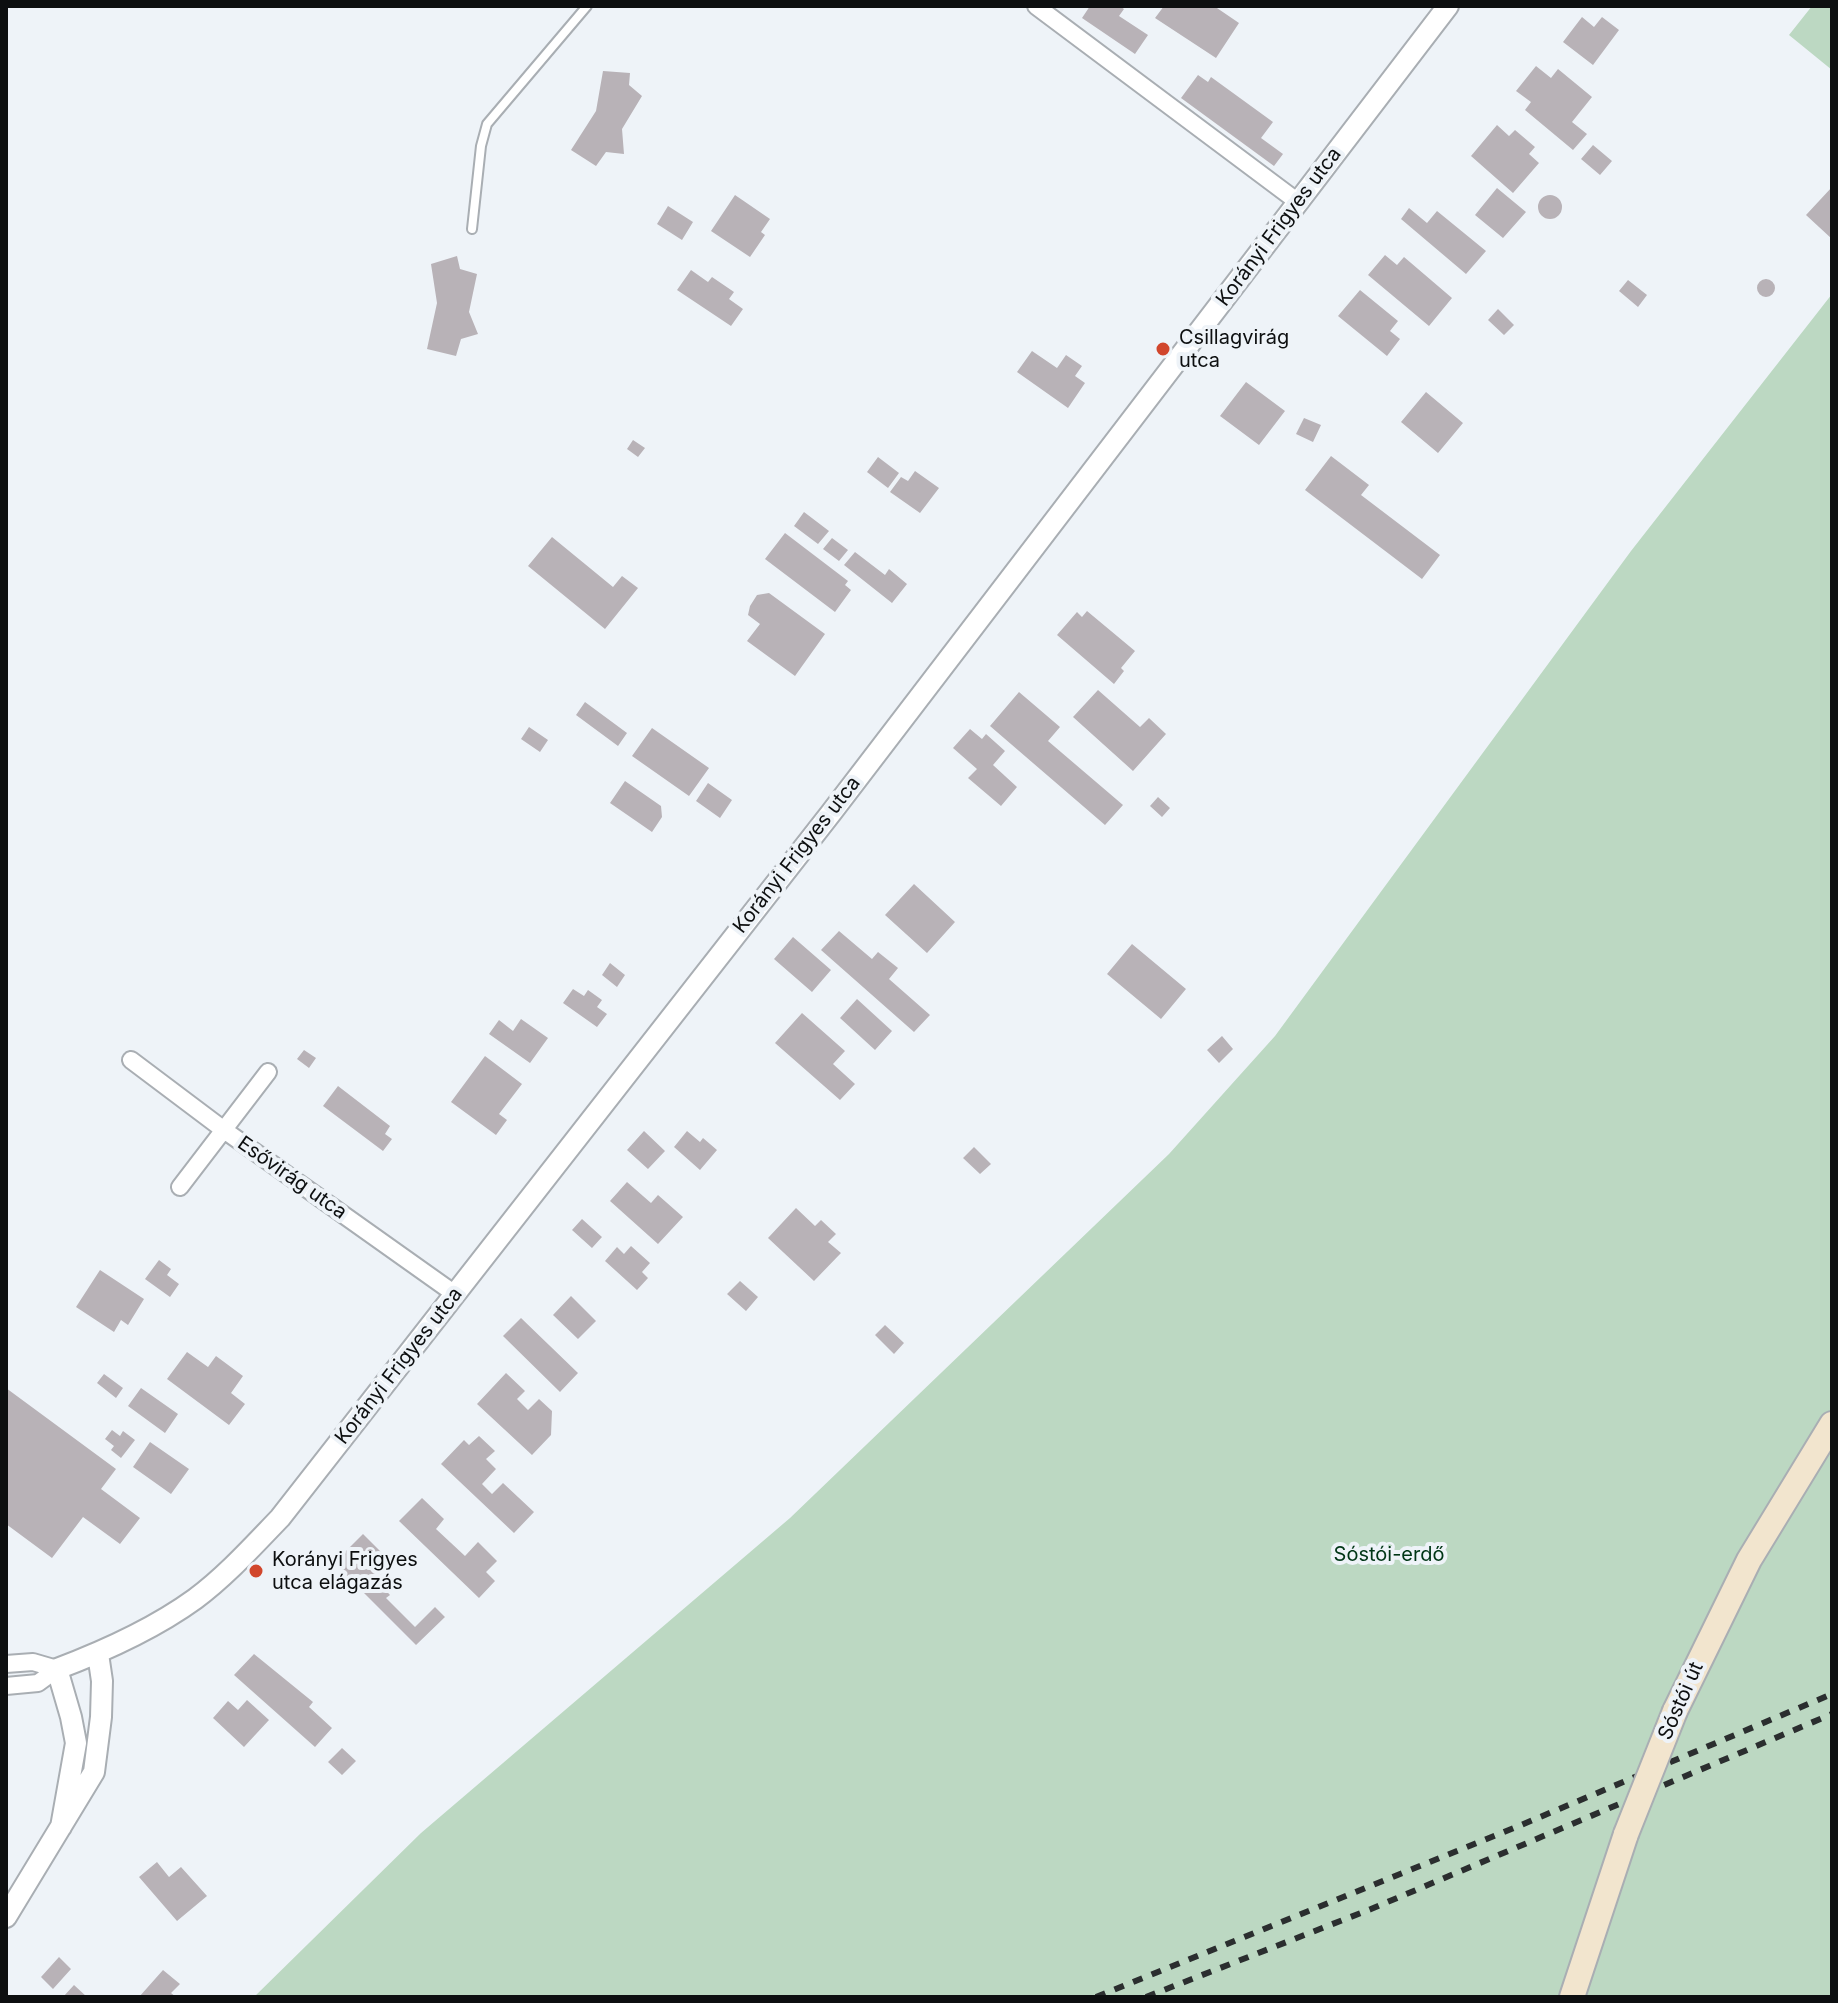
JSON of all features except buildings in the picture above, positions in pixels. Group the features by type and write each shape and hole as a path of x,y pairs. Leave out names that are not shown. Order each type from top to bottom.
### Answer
{"main road":[{"name":"Sóstói út","path":"1572,1997 1626,1834 1675,1711 1749,1560 1832,1424"}],"street":[{"path":"1036,6 1298,202"},
{"name":"Korányi Frigyes utca","path":"57,1669 98,1654 194,1600 227,1572 280,1518 840,800 1448,6"},
{"name":"Esővirág utca","path":"131,1060 455,1294"},
{"path":"180,1187 268,1072"},
{"path":"6,1917 94,1772 101,1717 102,1681 98,1654"},
{"path":"6,1664 33,1662 57,1669"},
{"path":"57,1669 76,1743 61,1827"},
{"path":"6,1686 38,1683 57,1669"}],"lane":[{"path":"472,229 481,146 487,124 587,6"}],"green space":[{"path":"1812,6 1832,6 1832,70 1789,35"},
{"name":"Sóstói-erdő","path":"1832,294 1832,1997 254,1997 421,1833 790,1518 1169,1154 1275,1036 1631,551"}],"railway":[{"path":"1096,1997 1514,1828 1832,1694"},
{"path":"1146,1997 1371,1909 1832,1714"}],"place":[{"name":"Csillagvirág utca","path":"1163,349"},
{"name":"Korányi Frigyes utca elágazás","path":"256,1571"}]}
